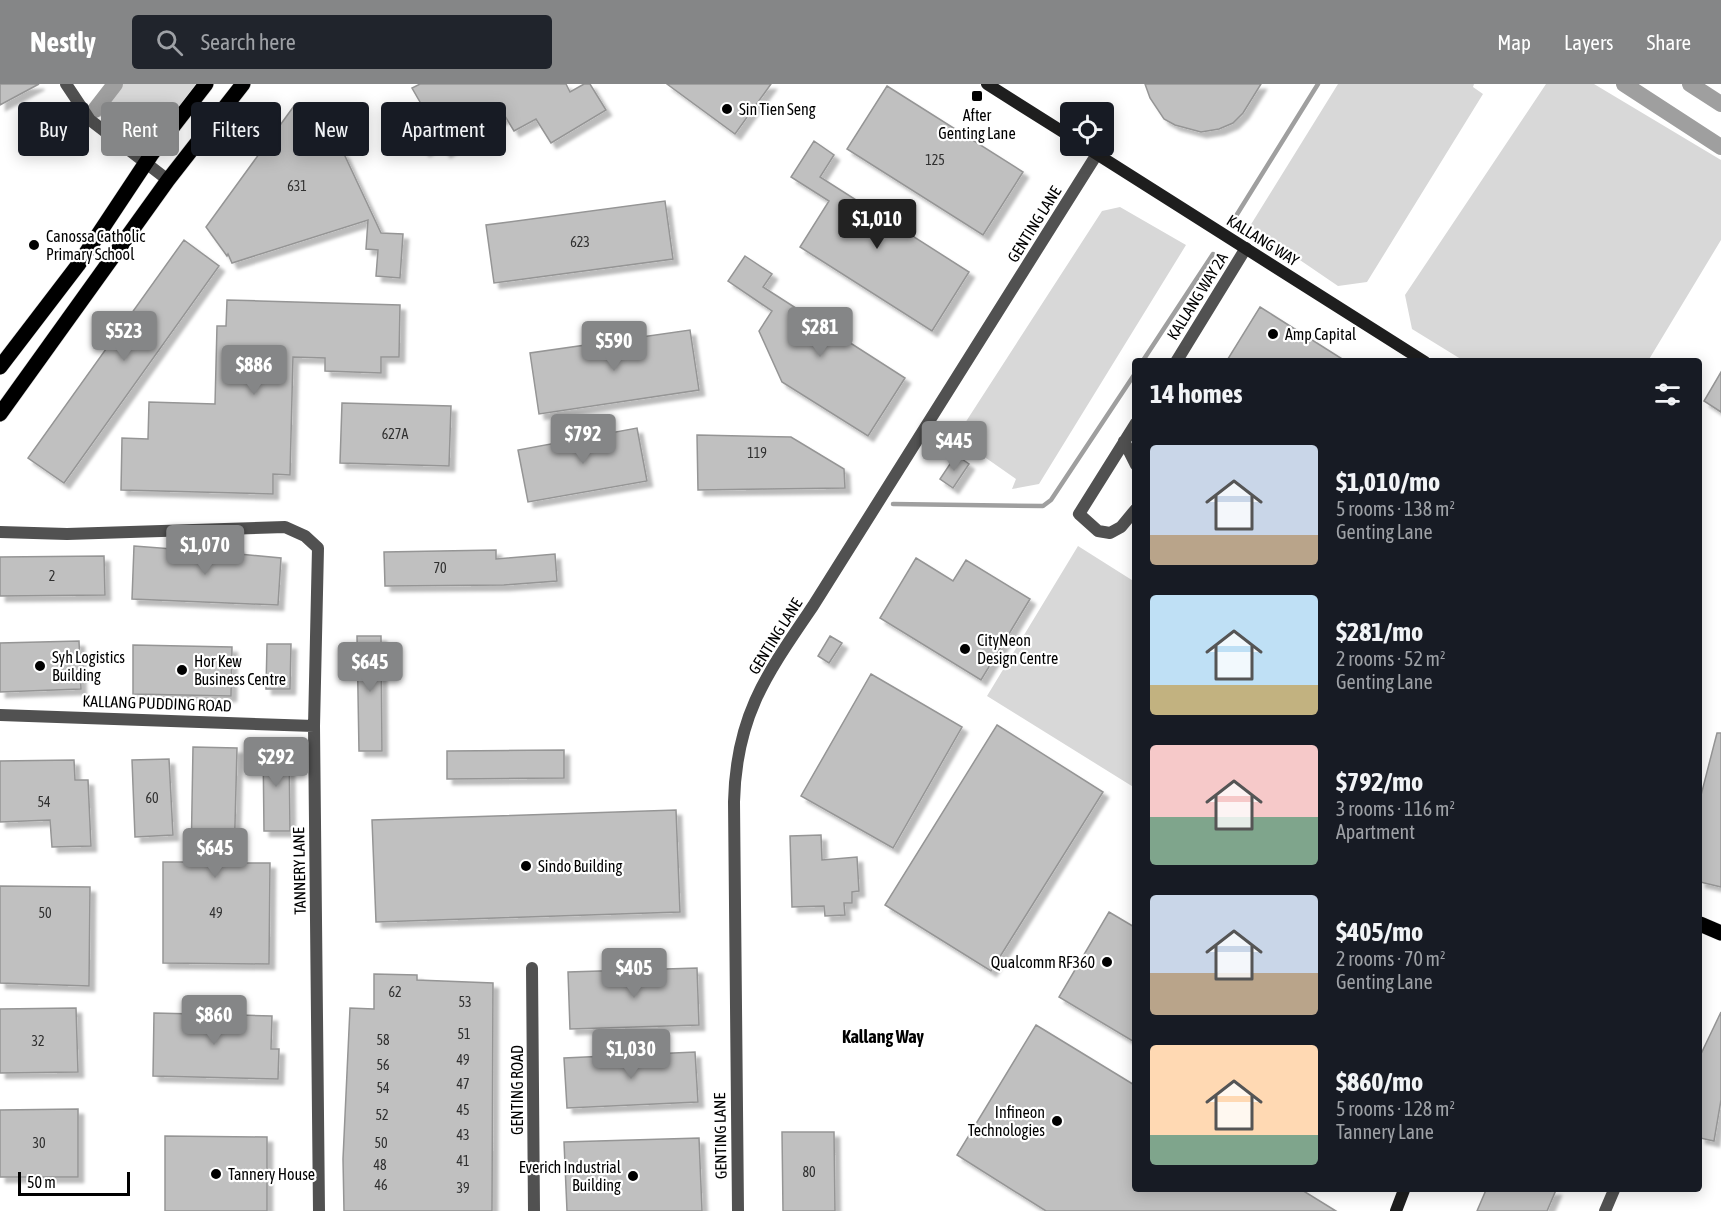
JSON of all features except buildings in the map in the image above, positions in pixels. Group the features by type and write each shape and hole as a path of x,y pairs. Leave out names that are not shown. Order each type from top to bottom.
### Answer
{"main road":[{"path":"0,367 78,265 146,164 206,84"},
{"path":"0,414 168,180 243,84"},
{"path":"1702,925 1721,933"}],"street":[{"path":"66,84 90,120 168,180"},
{"path":"987,84 1060,130"},
{"name":"GENTING LANE","path":"738,1211 734,773 743,727 773,664 813,606 1096,156"},
{"name":"KALLANG WAY","path":"1100,156 1419,358"},
{"name":"KALLANG WAY 2A","path":"1178,358 1246,248"},
{"path":"1132,429 1079,514 1098,531 1110,533 1121,527 1132,514"},
{"path":"1124,441 1132,457"},
{"name":"TANNERY LANE","path":"0,532 285,527 305,536 318,548 314,726 320,1211"},
{"name":"KALLANG PUDDING ROAD","path":"0,715 314,726"},
{"name":"GENTING ROAD","path":"532,968 534,1211"},
{"path":"1396,1211 1403,1192"},
{"path":"1605,1211 1613,1192"}],"shaded area":[{"path":"121,84 196,84 179,106 179,102 107,102"},
{"path":"1338,84 1474,84 1473,87 1483,94 1367,282 1338,286 1250,226"},
{"path":"1546,84 1594,84 1721,160 1721,240 1650,358 1459,358 1412,329 1405,295"},
{"path":"1120,207 1186,245 1039,484 1012,489 1016,479 956,437 1102,211"},
{"path":"1078,546 1132,580 1132,786 987,696"}],"waterway":[{"path":"95,110 115,84"},
{"path":"1231,224 1318,84"},
{"path":"1624,84 1721,147"},
{"path":"1690,84 1721,104"},
{"path":"1145,358 1213,254"},
{"path":"893,504 1043,506 1051,500 1132,378"}],"place":[{"name":"After Genting Lane","path":"977,96"},
{"name":"Sin Tien Seng","path":"727,109"},
{"name":"Canossa Catholic Primary School","path":"34,245"},
{"name":"Amp Capital","path":"1273,334"},
{"name":"CityNeon Design Centre","path":"965,649"},
{"name":"Syh Logistics Building","path":"40,666"},
{"name":"Hor Kew Business Centre","path":"182,670"},
{"name":"Sindo Building","path":"526,866"},
{"name":"Qualcomm RF360","path":"1107,962"},
{"name":"Infineon Technologies","path":"1057,1121"},
{"name":"Tannery House","path":"216,1174"},
{"name":"Everich Industrial Building","path":"633,1176"}],"district":[{"name":"Kallang Way","path":"883,1037"}]}
